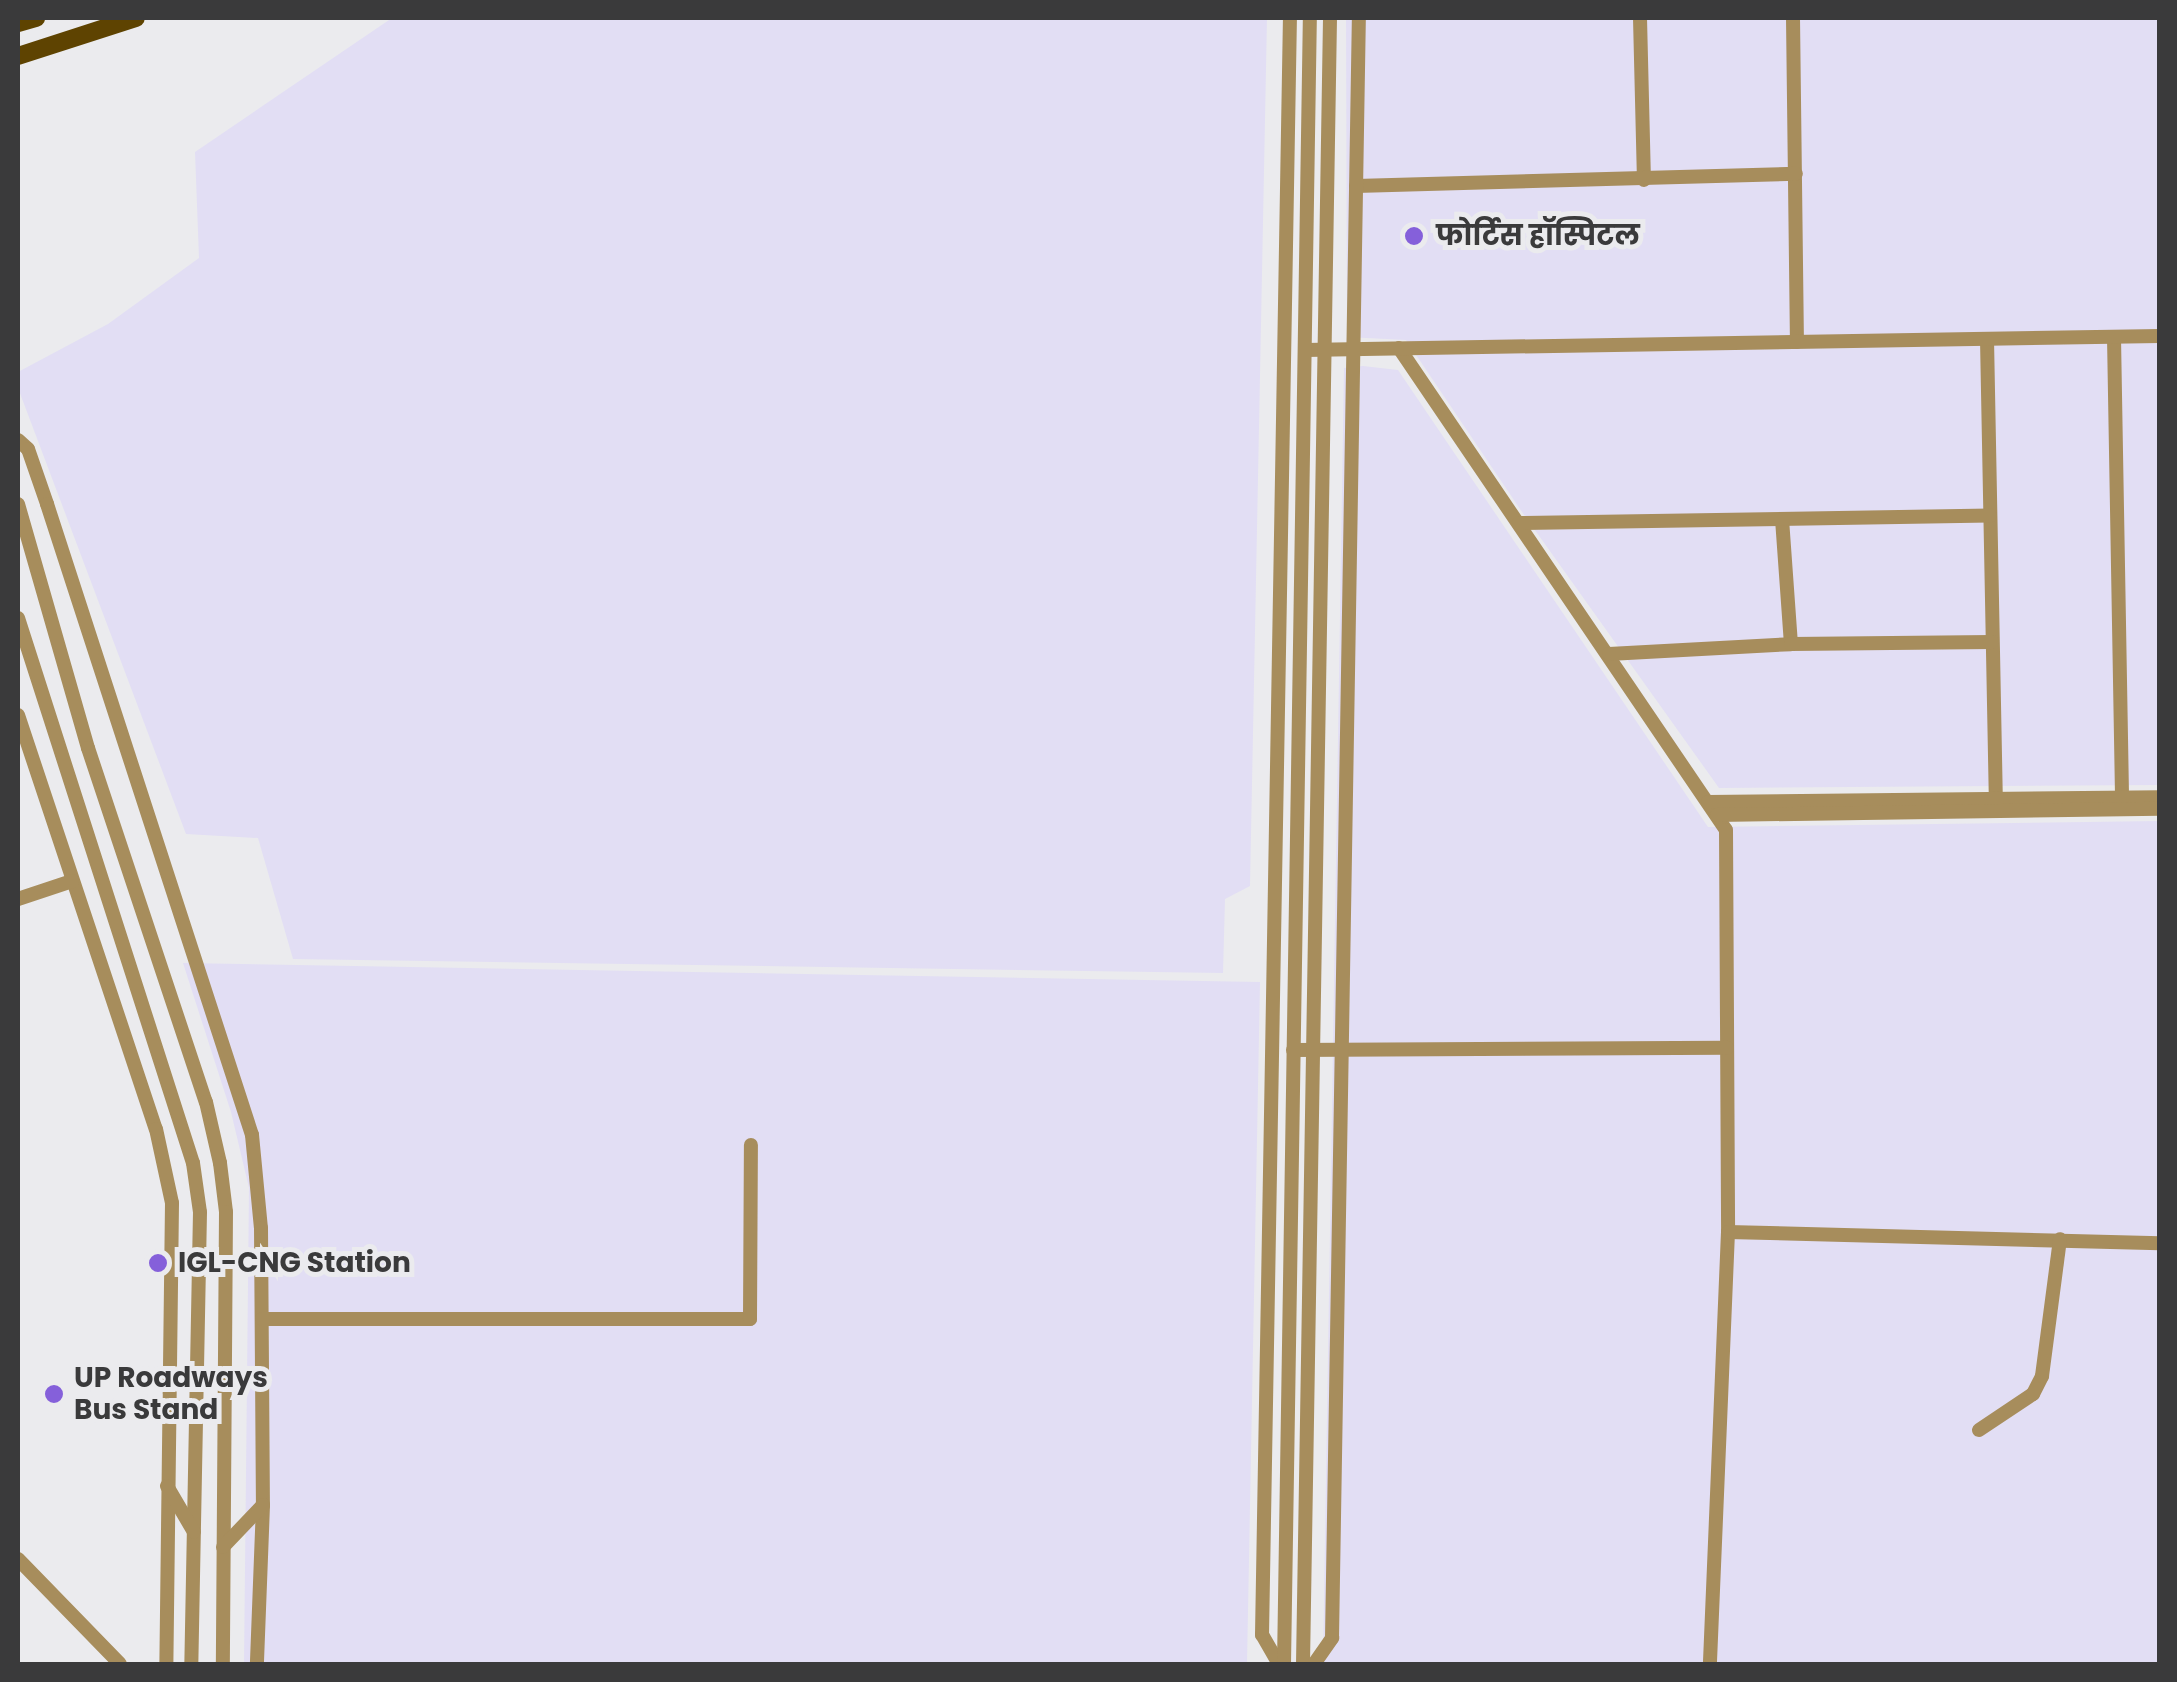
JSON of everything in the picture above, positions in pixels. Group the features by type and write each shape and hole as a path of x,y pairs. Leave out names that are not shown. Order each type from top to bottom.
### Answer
{"main road":[{"path":"18,24 36,18"},
{"path":"18,56 136,18"}],"street":[{"path":"1282,1664 1262,1635 1290,18"},
{"path":"1282,1664 1310,18"},
{"path":"1303,1664 1330,18"},
{"path":"1314,1664 1332,1638 1359,18"},
{"path":"1640,18 1644,180"},
{"path":"1793,18 1796,342"},
{"path":"1356,186 1796,174"},
{"path":"1305,350 2160,336"},
{"path":"2114,337 2122,803"},
{"path":"1987,339 1996,805"},
{"path":"1400,348 1726,830 1728,1232 1710,1664"},
{"path":"18,440 28,449 252,1134 261,1228 262,1319 263,1505 257,1664"},
{"path":"18,504 88,748 206,1102 220,1163 226,1212 224,1664"},
{"path":"1520,523 1990,516"},
{"path":"1782,520 1791,644"},
{"path":"18,618 193,1163 200,1212 192,1664"},
{"path":"1609,654 1791,644 1992,642"},
{"path":"18,715 156,1129 172,1203 166,1664"},
{"path":"1712,808 2122,803 2160,797"},
{"path":"2122,803 2160,808"},
{"path":"18,899 72,881"},
{"path":"1294,1050 1727,1048"},
{"path":"262,1319 750,1319 752,1145"},
{"path":"1728,1232 2160,1243"},
{"path":"1979,1430 2033,1394 2042,1376 2060,1239"},
{"path":"166,1484 195,1532"},
{"path":"223,1547 263,1505"},
{"path":"18,1559 120,1664"}],"shaded area":[{"path":"392,18 1267,18 1250,886 1225,899 1223,973 293,959 258,838 186,834 18,388 18,372 108,324 199,258 195,152"},
{"path":"1346,18 2159,18 2159,785 1719,788 1522,512 1406,340 1347,337"},
{"path":"1344,368 1398,370 1708,827 2159,821 2160,1664 1323,1664"},
{"path":"183,963 1260,982 1247,1664 244,1664 249,1188 231,1112"}],"place":[{"name":"फोर्टिस हॉस्पिटल","path":"1414,236"},
{"name":"IGL-CNG Station","path":"158,1263"},
{"name":"UP Roadways Bus Stand","path":"54,1394"}]}
